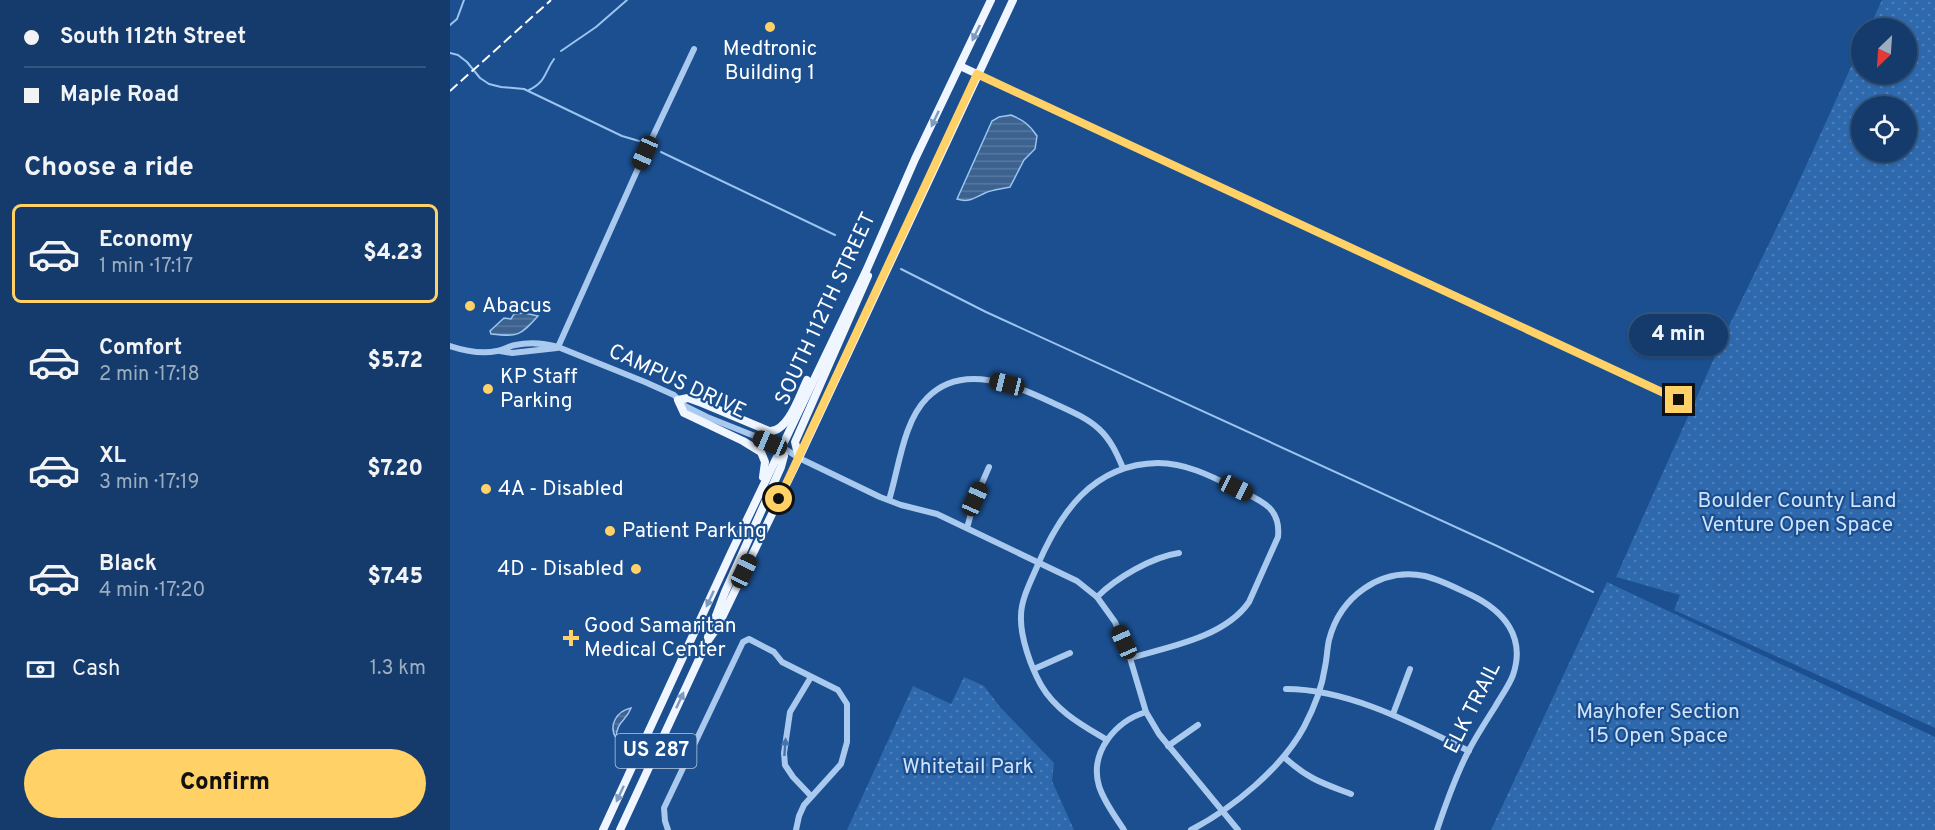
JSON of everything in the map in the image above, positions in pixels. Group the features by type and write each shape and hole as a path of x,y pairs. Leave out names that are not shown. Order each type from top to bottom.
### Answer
{"main road":[{"name":"SOUTH 112TH STREET","path":"603,830 991,0"},
{"name":"SOUTH 112TH STREET","path":"620,830 707,642 717,628 799,458 1013,0"},
{"path":"960,66 977,74"},
{"path":"761,489 765,465 761,452 684,413 678,400 688,399 702,403 769,431 780,429 785,425 860,273 867,269 868,276 864,287 795,442 799,458"},
{"path":"707,642 725,592 781,467 784,456 782,447"}],"street":[{"path":"450,346 476,352 512,353 558,347 694,50"},
{"path":"977,74 1679,400"},
{"name":"CAMPUS DRIVE","path":"558,347 674,395 678,400 706,417 782,447 799,458 889,500 937,514 1039,562"},
{"path":"889,500 909,426 916,411 935,390 961,380 976,378 1007,384 1076,414 1102,432 1112,445 1123,468"},
{"path":"1107,740 1064,712 1051,699 1041,685 1024,640 1021,615 1028,588 1053,531 1071,505 1101,479 1114,471 1139,465 1159,463 1192,468 1265,504 1277,518 1278,537 1249,602 1233,620 1221,628 1130,658"},
{"path":"968,528 975,499 989,467"},
{"path":"1097,597 1126,575 1163,557 1179,553"},
{"path":"1039,562 1077,581 1097,597 1115,622 1130,658 1146,712 1168,746 1238,830"},
{"name":"ELK TRAIL","path":"1319,693 1328,643 1334,625 1347,603 1363,588 1377,581 1397,576 1425,576 1485,602 1500,614 1513,633 1516,644 1516,659 1509,684 1469,751 1443,810 1437,830"},
{"path":"668,830 664,808 743,642 749,639 774,652 782,662 838,690 844,697 848,709 847,742 841,764 811,796 799,816 796,830"},
{"path":"1034,669 1070,653"},
{"path":"1393,714 1410,669"},
{"path":"811,677 790,712 784,753 785,765 811,796"},
{"path":"1286,689 1304,689 1393,714 1469,751"},
{"path":"1191,830 1221,811 1284,758 1304,729 1319,693"},
{"path":"1124,830 1100,787 1097,777 1098,766 1107,740 1114,729 1127,720 1146,712"},
{"path":"1168,746 1198,725"},
{"path":"1284,758 1311,779 1351,794"}],"green space":[{"name":"Boulder County Land Venture Open Space","path":"1882,0 1935,0 1935,728 1674,610 1680,595 1616,577 1725,334 1795,190 1851,67 1851,84 1917,84 1917,18 1874,18"},
{"name":"Mayhofer Section 15 Open Space","path":"1607,582 1935,737 1935,830 1491,830"},
{"name":"Whitetail Park","path":"964,677 984,686 1000,707 1054,763 1052,781 1074,830 847,830 913,686 951,704"}],"shaded area":[{"path":"1011,115 1026,123 1037,136 1035,149 1024,160 1010,187 968,200 957,199 992,121"},
{"path":"524,313 538,316 518,334 491,334 490,331 504,318 511,319 514,314"},
{"path":"631,708 618,728 616,738 613,728 615,719 622,712"}],"waterway":[{"path":"450,25 457,19 464,0"},
{"path":"561,51 596,27 627,0"},
{"path":"450,53 458,55 467,62 480,78 489,84 524,89 622,136 639,141"},
{"path":"529,90 542,80 554,59"},
{"path":"661,152 835,235"},
{"path":"901,269 986,312 1593,592"}],"railway":[{"path":"450,91 551,0"}],"place":[{"name":"Medtronic Building 1","path":"770,27"},
{"name":"Abacus","path":"470,306"},
{"name":"KP Staff Parking","path":"488,389"},
{"name":"4A - Disabled","path":"486,489"},
{"name":"Patient Parking","path":"610,531"},
{"name":"4D - Disabled","path":"636,569"},
{"name":"Good Samaritan Medical Center","path":"571,638"}],"route":[{"path":"779,499 977,74 1679,400"}]}
